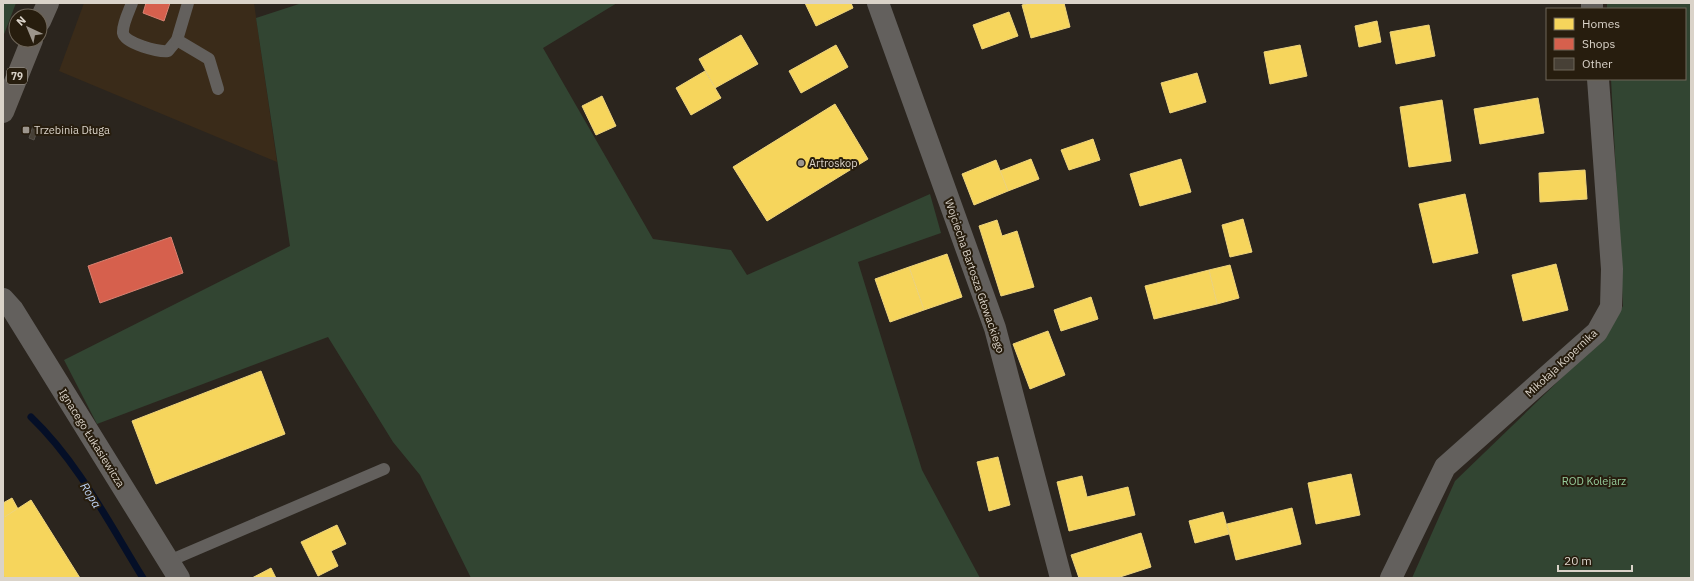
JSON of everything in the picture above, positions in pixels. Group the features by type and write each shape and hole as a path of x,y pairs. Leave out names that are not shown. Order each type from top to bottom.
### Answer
{"main road":[{"name":"79","path":"3,112 29,48"}],"street":[{"name":"Wojciecha Bartosza Głowackiego","path":"878,3 995,328 1061,578"},
{"name":"Mikołaja Kopernika","path":"1391,578 1445,467 1597,332 1611,307 1612,269 1598,80"},
{"name":"Ignacego Łukasiewicza","path":"3,298 13,310 174,569"}],"lane":[{"path":"132,3 124,29 125,38 161,52 168,51 177,40 188,3"},
{"path":"177,40 209,60 218,89"},
{"path":"174,569 384,470"}],"shaded area":[{"path":"84,3 254,3 277,162 59,71"}],"green space":[{"path":"3,3 16,3 14,8 8,8 8,24 3,37"},
{"path":"302,3 617,3 543,48 653,239 731,250 747,275 930,194 941,233 858,262 922,470 980,578 471,578 420,475 393,442 328,337 97,424 64,360 290,246 256,18"},
{"name":"ROD Kolejarz","path":"1607,3 1691,3 1691,578 1412,578 1455,481 1602,339 1623,306 1611,80 1686,80 1686,8 1607,8"}],"building: Homes":[{"path":"805,3 851,3 853,8 816,26"},
{"path":"1030,3 1064,3 1070,27 1031,38 1022,5"},
{"path":"1009,12 1018,36 982,49 973,25"},
{"path":"1377,21 1381,42 1359,47 1355,26"},
{"path":"1429,25 1435,56 1396,64 1390,32"},
{"path":"741,35 758,64 715,88 699,59"},
{"path":"836,45 848,67 801,93 789,71"},
{"path":"1300,45 1307,76 1270,84 1264,52"},
{"path":"705,71 721,98 691,115 676,88"},
{"path":"1197,73 1206,102 1170,113 1161,83"},
{"path":"602,96 616,126 596,135 582,106"},
{"path":"1538,98 1544,133 1480,144 1474,109"},
{"path":"1442,100 1451,161 1409,167 1400,107"},
{"name":"Artroskop","path":"835,104 868,159 767,221 733,167"},
{"path":"1093,139 1100,160 1069,170 1061,150"},
{"path":"1031,159 1039,179 1008,191 1000,171"},
{"path":"1181,159 1191,192 1140,206 1130,174"},
{"path":"996,160 1008,191 974,205 962,174"},
{"path":"1585,170 1587,199 1540,202 1539,173"},
{"path":"1465,194 1478,253 1433,263 1419,204"},
{"path":"1243,219 1252,252 1230,257 1222,225"},
{"path":"997,220 1002,236 1017,231 1034,287 1001,296 979,226"},
{"path":"947,254 962,297 924,310 909,267"},
{"path":"1556,264 1568,310 1523,321 1512,275"},
{"path":"1230,265 1239,298 1217,304 1209,270"},
{"path":"909,267 924,310 890,322 875,279"},
{"path":"1209,270 1217,304 1154,319 1145,286"},
{"path":"1091,297 1098,319 1061,331 1054,310"},
{"path":"1048,331 1065,375 1030,389 1013,344"},
{"path":"261,371 285,434 156,484 132,421"},
{"path":"998,457 1010,505 989,511 977,462"},
{"path":"1351,474 1360,515 1316,524 1308,483"},
{"path":"1082,476 1087,497 1128,487 1135,515 1069,531 1057,482"},
{"path":"12,498 18,509 3,518 3,503"},
{"path":"31,500 80,578 5,578 3,575 3,518"},
{"path":"1292,508 1301,544 1236,560 1227,524"},
{"path":"1223,512 1229,534 1195,543 1189,521"},
{"path":"337,525 346,544 331,551 338,566 318,576 301,542"},
{"path":"1141,533 1151,567 1117,578 1079,578 1071,555"},
{"path":"271,568 276,578 252,578"}],"building: Shops":[{"path":"146,3 170,3 164,21 143,13"},
{"path":"171,237 183,273 100,303 88,266"}],"building: Other":[{"path":"33,126 38,128 34,140 29,138"}],"waterway":[{"name":"Ropa","path":"31,417 64,453 78,473 143,578"}],"place":[{"name":"Trzebinia Długa","path":"26,130"},
{"name":"Artroskop","path":"801,163"}]}
